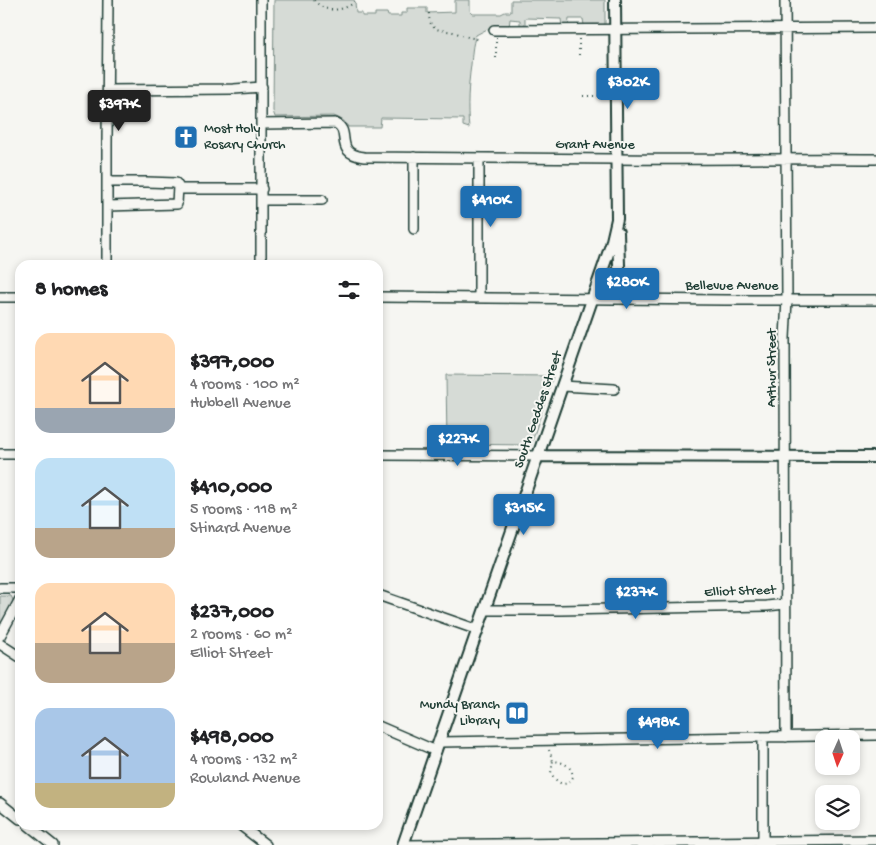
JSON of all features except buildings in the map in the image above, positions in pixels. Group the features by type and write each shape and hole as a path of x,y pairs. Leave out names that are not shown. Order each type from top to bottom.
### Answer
{"main road":[{"name":"South Geddes Street","path":"403,845 611,245 617,219 615,0"},
{"path":"617,219 620,298"},
{"path":"538,456 876,457"}],"street":[{"path":"107,260 108,0"},
{"path":"261,0 261,260"},
{"name":"Arthur Street","path":"786,0 786,737"},
{"path":"495,30 876,28"},
{"path":"108,90 262,87"},
{"name":"Grant Avenue","path":"262,124 335,123 339,125 343,132 346,148 350,154 364,158 876,159"},
{"path":"414,157 414,229"},
{"path":"479,158 479,298"},
{"path":"107,182 176,183 178,186 177,204 107,206"},
{"path":"178,189 262,189"},
{"path":"262,200 322,200"},
{"path":"0,297 15,297"},
{"name":"Bellevue Avenue","path":"383,298 876,300"},
{"path":"562,386 614,388"},
{"path":"0,454 15,454"},
{"path":"383,455 538,456"},
{"path":"0,588 15,588"},
{"path":"383,597 478,630"},
{"name":"Elliot Street","path":"485,610 785,604"},
{"path":"0,636 15,608"},
{"path":"0,644 15,654"},
{"path":"383,728 438,746 547,740 876,736"},
{"path":"763,737 763,843"},
{"path":"0,804 15,815"},
{"path":"34,830 53,845"},
{"path":"246,830 266,845"},
{"path":"408,845 763,843 876,840"}],"path":[{"path":"314,0 330,10 343,9 355,2"},
{"path":"429,13 430,23 437,30 454,32 481,40"},
{"path":"495,30 496,60"},
{"path":"578,30 579,56"},
{"path":"584,96 616,96"},
{"path":"547,740 553,761 550,773 562,784 571,781 573,775 570,769 564,763 553,761"}],"shaded area":[{"path":"274,0 354,0 356,13 362,13 362,16 375,16 375,13 387,13 388,16 401,16 401,13 407,13 407,8 427,8 427,13 455,12 455,0 470,0 470,11 473,14 501,14 511,12 511,0 605,0 605,25 584,25 583,19 569,19 568,28 562,27 561,19 525,18 525,27 520,27 520,20 510,19 509,27 491,27 476,35 472,50 469,89 469,128 463,126 463,119 381,118 380,127 348,127 344,121 334,116 275,117 273,111"},
{"path":"446,375 553,376 531,445 447,444"},
{"path":"0,596 11,596 14,603 0,627"}],"place":[{"name":"Most Holy Rosary Church","path":"186,137"},
{"name":"Mundy Branch Library","path":"517,713"}]}
